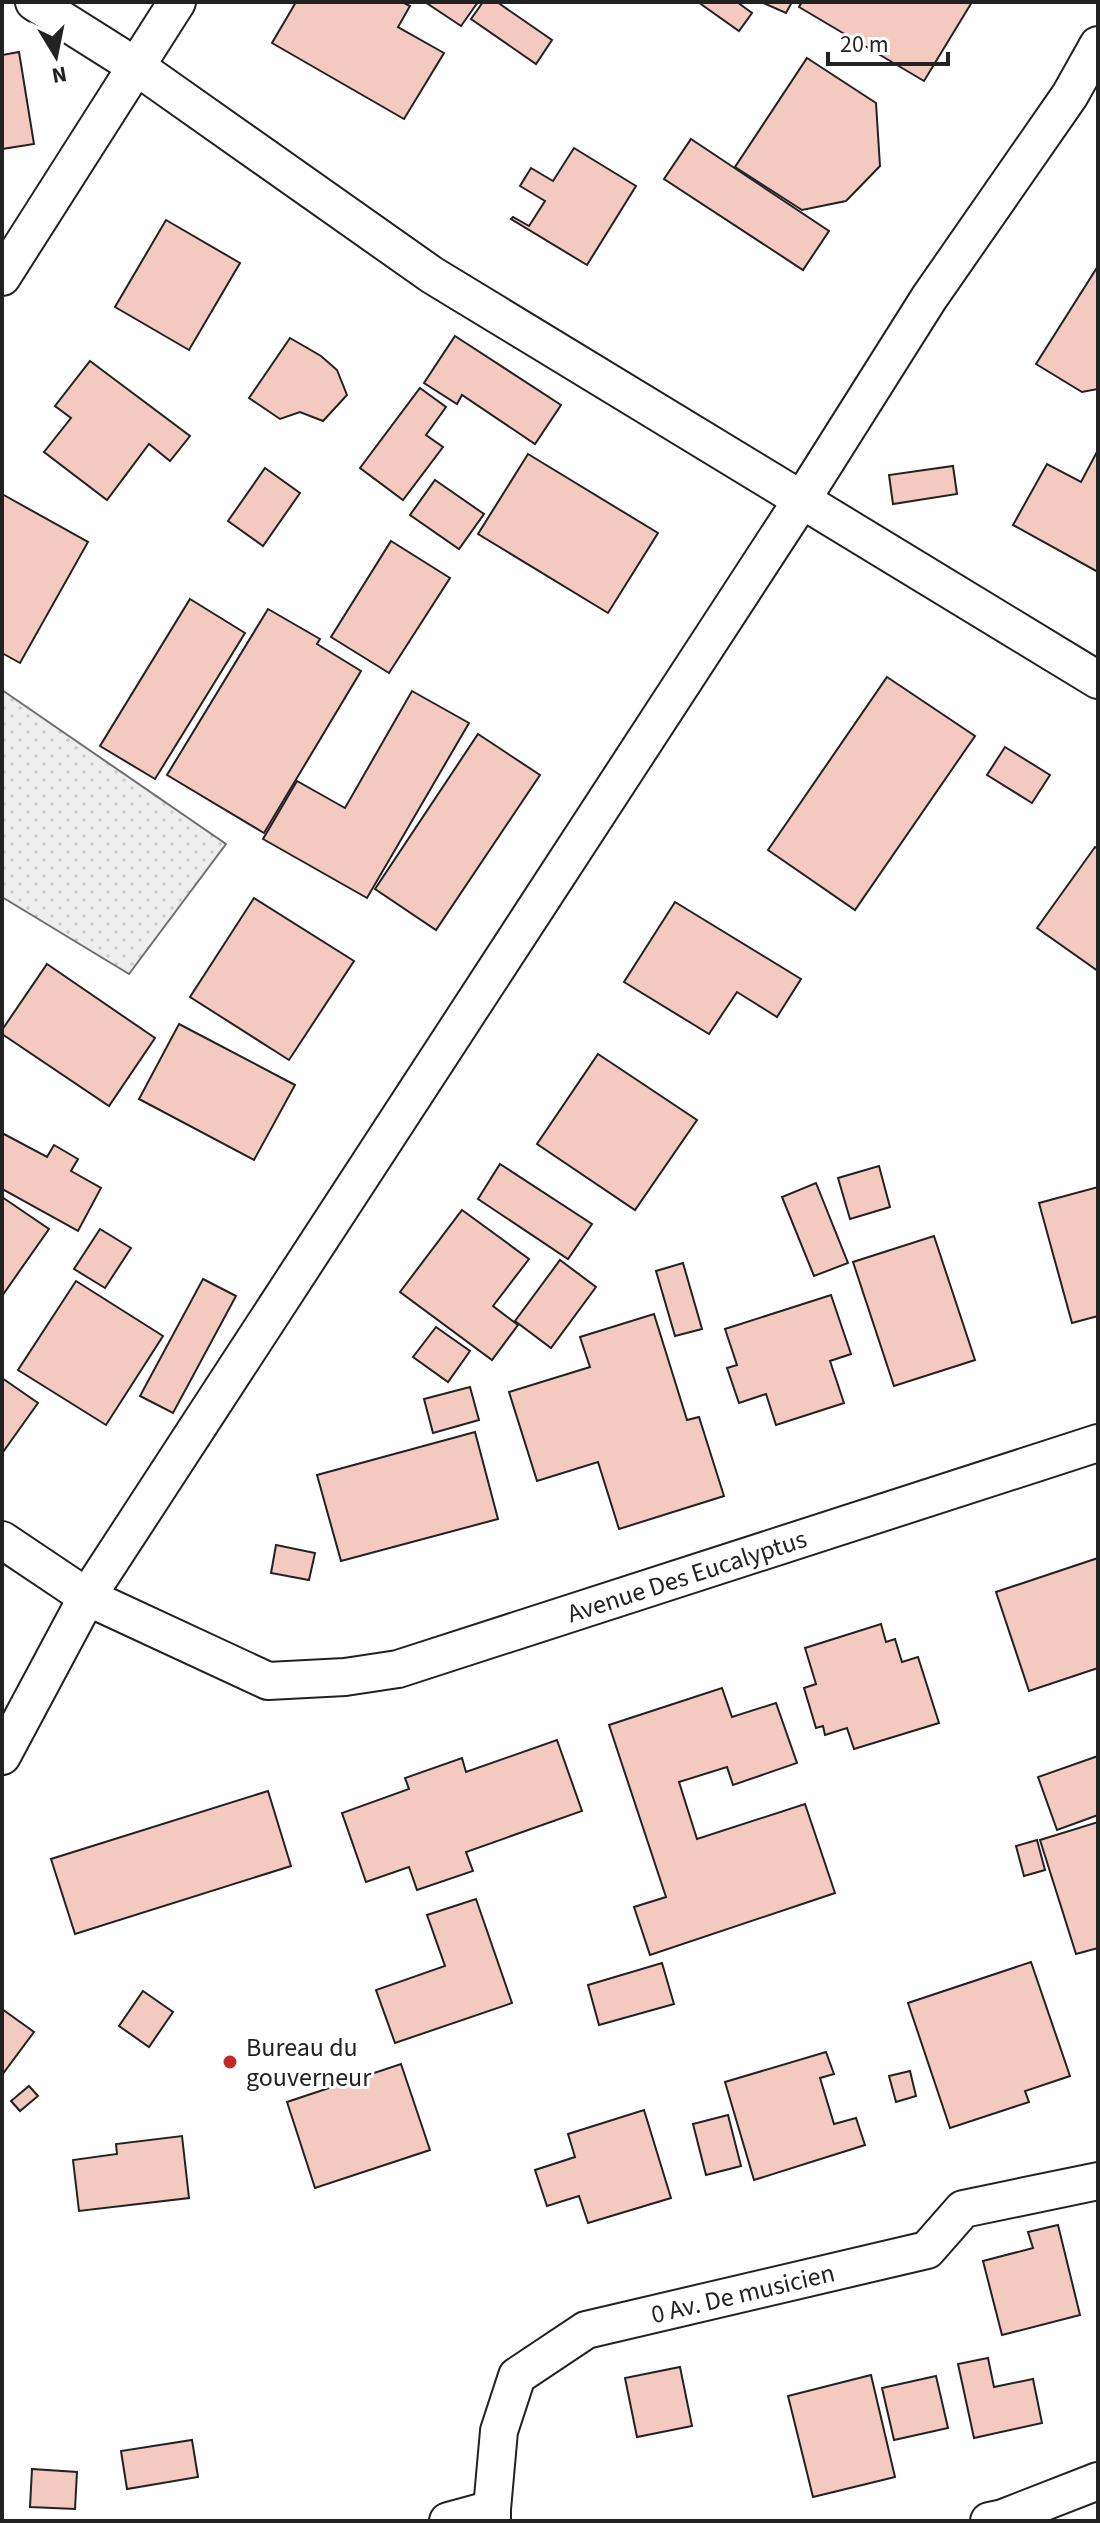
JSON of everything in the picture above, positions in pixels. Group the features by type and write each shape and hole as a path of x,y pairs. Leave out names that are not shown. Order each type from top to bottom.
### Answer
{"street":[{"path":"34,2 137,67 432,275 1098,680"},
{"path":"2,277 177,2"},
{"path":"2,1756 87,1597 801,501 929,298 1084,92 1098,45"},
{"name":"Avenue Des Eucalyptus","path":"87,1597 268,1681 345,1677 398,1669 1098,1443"},
{"path":"2,1540 87,1597"},
{"name":"0 Av. De musicien","path":"492,2515 499,2431 517,2376 586,2330 927,2250 963,2209 1098,2181"},
{"path":"989,2521 1098,2481"},
{"path":"448,2521 492,2515"}],"shaded area":[{"path":"2,690 226,844 129,974 2,897"}],"building":[{"path":"296,2 402,2 410,6 398,27 444,53 404,119 272,43"},
{"path":"425,2 478,2 461,26"},
{"path":"483,2 497,2 552,40 536,64 471,19"},
{"path":"698,2 737,2 752,13 739,31"},
{"path":"761,2 792,2 786,13"},
{"path":"802,2 972,2 924,81 799,7"},
{"path":"19,52 34,144 2,149 2,55"},
{"path":"807,58 876,103 880,166 846,201 802,210 735,167"},
{"path":"691,139 829,231 803,270 664,179"},
{"path":"574,148 636,186 587,265 511,219 513,217 529,226 545,201 520,186 531,168 553,181"},
{"path":"166,220 240,263 189,350 115,307"},
{"path":"1098,266 1098,389 1082,392 1036,364"},
{"path":"455,336 561,405 535,444 462,395 457,404 424,383"},
{"path":"290,338 321,356 337,370 347,395 323,421 300,412 280,419 249,398"},
{"path":"90,361 190,436 170,461 149,444 107,500 44,452 71,418 55,406"},
{"path":"420,388 446,407 426,435 443,447 403,500 360,468"},
{"path":"1098,450 1098,572 1013,525 1047,464 1081,482"},
{"path":"528,454 658,533 608,613 478,534"},
{"path":"953,466 957,494 893,504 889,475"},
{"path":"265,468 300,493 263,546 228,521"},
{"path":"435,480 484,514 459,549 410,515"},
{"path":"2,494 88,542 20,663 2,653"},
{"path":"391,541 450,578 389,673 331,637"},
{"path":"190,599 245,633 155,779 100,746"},
{"path":"268,609 320,639 317,644 361,671 264,833 167,775"},
{"path":"887,677 975,736 855,910 768,850"},
{"path":"412,691 469,723 367,898 263,839 297,781 345,808"},
{"path":"478,734 540,775 436,930 375,889"},
{"path":"1005,747 1050,775 1032,803 987,775"},
{"path":"1095,847 1098,849 1098,971 1037,928"},
{"path":"254,898 354,961 289,1060 190,997"},
{"path":"675,902 801,979 777,1017 737,992 709,1034 624,982"},
{"path":"47,964 155,1038 109,1106 2,1034"},
{"path":"179,1024 295,1085 254,1160 139,1099"},
{"path":"598,1054 697,1120 635,1210 537,1144"},
{"path":"2,1133 47,1157 54,1145 78,1159 71,1171 101,1188 78,1231 2,1189"},
{"path":"500,1164 592,1224 568,1259 478,1199"},
{"path":"879,1166 890,1207 850,1219 838,1178"},
{"path":"816,1183 848,1263 814,1276 782,1197"},
{"path":"1098,1187 1098,1316 1072,1323 1039,1203"},
{"path":"2,1197 49,1229 2,1296"},
{"path":"462,1210 529,1259 493,1306 518,1325 492,1360 400,1292"},
{"path":"100,1229 131,1248 105,1288 74,1269"},
{"path":"934,1236 975,1360 894,1386 853,1262"},
{"path":"560,1260 596,1287 551,1348 515,1321"},
{"path":"683,1263 702,1329 675,1336 656,1271"},
{"path":"203,1279 236,1296 173,1413 140,1396"},
{"path":"76,1281 163,1336 106,1425 18,1370"},
{"path":"831,1295 851,1354 830,1361 844,1403 776,1425 766,1394 739,1403 727,1368 737,1365 725,1329"},
{"path":"654,1314 687,1420 699,1417 724,1496 619,1529 598,1462 537,1481 509,1392 590,1367 580,1337"},
{"path":"436,1327 470,1351 448,1382 413,1357"},
{"path":"2,1378 38,1403 3,1452 2,1452"},
{"path":"470,1387 479,1420 433,1433 424,1399"},
{"path":"475,1432 498,1519 341,1561 317,1475"},
{"path":"276,1545 315,1553 309,1580 271,1573"},
{"path":"1098,1558 1098,1668 1029,1691 996,1592"},
{"path":"881,1624 886,1642 895,1639 902,1662 918,1657 939,1723 854,1749 847,1728 825,1735 823,1726 816,1728 804,1688 816,1684 805,1648"},
{"path":"722,1688 732,1717 776,1703 797,1763 733,1785 727,1767 679,1782 697,1839 805,1804 835,1893 650,1955 634,1907 666,1897 609,1725"},
{"path":"557,1740 582,1811 466,1852 473,1871 417,1890 409,1867 366,1882 342,1813 409,1789 405,1778 462,1758 466,1772"},
{"path":"1098,1756 1098,1815 1057,1830 1038,1777"},
{"path":"268,1791 291,1866 75,1934 51,1859"},
{"path":"1098,1822 1098,1948 1076,1954 1040,1840"},
{"path":"1037,1840 1045,1870 1024,1876 1016,1846"},
{"path":"476,1899 512,2003 395,2043 376,1990 445,1966 427,1915"},
{"path":"1031,1962 1070,2076 1025,2091 1029,2102 950,2128 908,2003"},
{"path":"662,1963 674,2004 599,2025 588,1985"},
{"path":"143,1991 173,2012 149,2047 119,2026"},
{"path":"2,2009 34,2032 2,2075"},
{"path":"826,2052 834,2074 820,2078 834,2124 856,2118 865,2145 754,2180 725,2082"},
{"path":"401,2064 430,2150 315,2188 287,2102"},
{"path":"910,2071 916,2096 896,2102 889,2076"},
{"path":"29,2086 38,2096 20,2111 11,2101"},
{"path":"644,2110 671,2198 588,2223 579,2196 547,2206 535,2170 575,2157 568,2134"},
{"path":"728,2115 741,2166 706,2175 693,2124"},
{"path":"182,2136 189,2198 79,2211 73,2160 117,2154 116,2144"},
{"path":"1058,2225 1080,2315 1002,2335 983,2261 1033,2248 1028,2232"},
{"path":"988,2358 994,2387 1033,2379 1042,2423 974,2438 958,2364"},
{"path":"680,2367 692,2426 637,2437 625,2378"},
{"path":"871,2375 895,2477 813,2497 788,2396"},
{"path":"936,2376 948,2428 894,2440 882,2388"},
{"path":"192,2440 198,2477 127,2489 121,2451"},
{"path":"32,2469 77,2472 75,2509 30,2507"}],"place":[{"name":"Bureau du gouverneur","path":"230,2062"}]}
